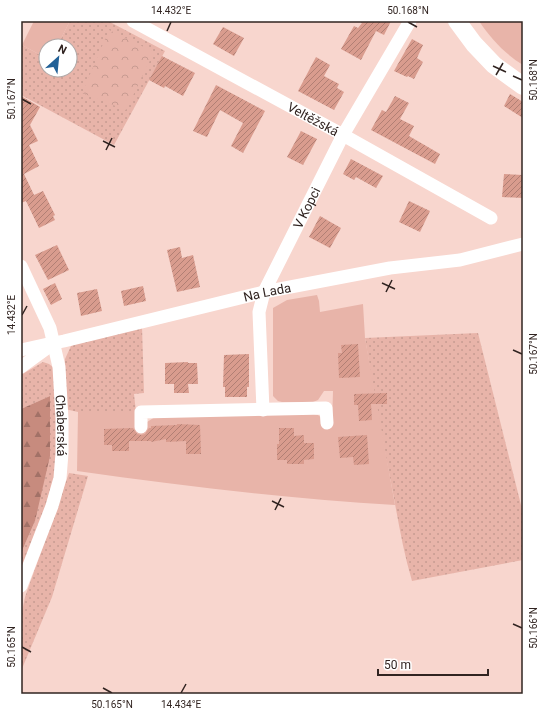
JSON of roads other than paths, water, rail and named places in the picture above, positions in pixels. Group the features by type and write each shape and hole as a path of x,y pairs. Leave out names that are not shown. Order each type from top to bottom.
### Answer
{"street":[{"name":"Veltěžská","path":"133,21 343,135 491,218"},
{"name":"V Kopci","path":"262,410 259,312 264,292 343,135 410,21"},
{"path":"457,21 474,44 494,65 523,86"},
{"name":"Na Lada","path":"21,367 54,343 264,292 390,268 460,260 523,244"},
{"name":"Chaberská","path":"21,266 50,328 59,367 62,419 60,478 52,506 21,586"},
{"path":"21,350 54,343"},
{"path":"141,427 142,412 262,410 326,401 327,424"}]}
